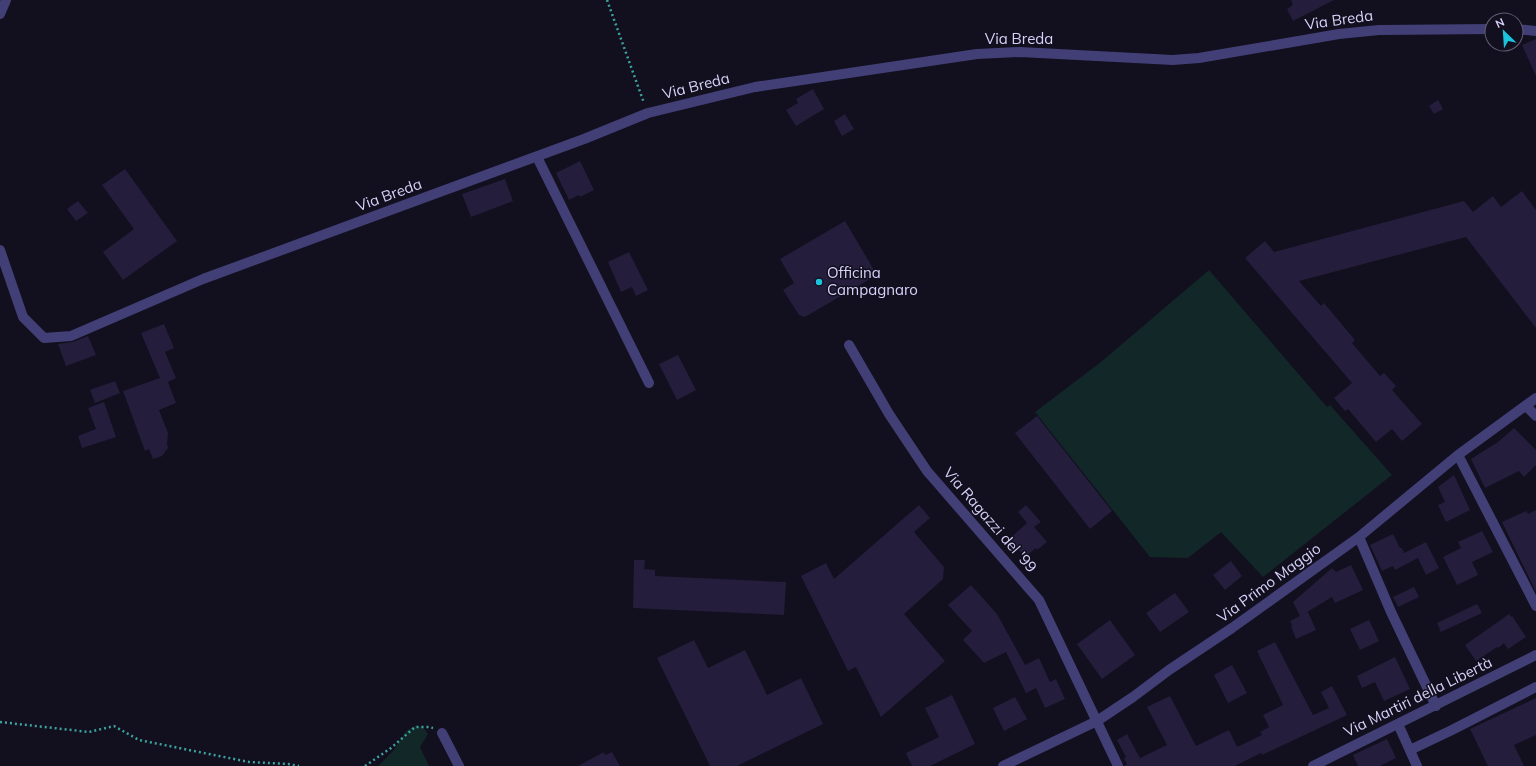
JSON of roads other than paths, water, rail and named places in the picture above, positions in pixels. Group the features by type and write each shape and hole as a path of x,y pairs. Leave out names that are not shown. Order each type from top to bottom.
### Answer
{"street":[{"path":"0,14 6,0"},
{"name":"Via Breda","path":"0,250 23,317 44,338 71,336 203,279 537,156 648,113 755,87 977,54 1020,52 1173,60 1199,58 1338,34 1379,30 1484,29"},
{"path":"1524,30 1536,31"},
{"path":"537,156 649,383"},
{"name":"Via Ragazzi del '99","path":"849,345 889,414 927,471 1039,600 1118,766"},
{"name":"Via Primo Maggio","path":"1003,766 1097,721 1232,628 1359,537 1458,455 1536,398"},
{"path":"1526,406 1536,416"},
{"path":"1458,455 1536,606"},
{"path":"1359,537 1391,612 1436,706"},
{"name":"Via Martiri della Libertà","path":"1312,766 1436,706 1536,655"},
{"path":"1410,750 1536,687"},
{"path":"1398,724 1418,766"},
{"path":"442,733 459,766"}],"place":[{"name":"Officina Campagnaro","path":"819,282"}]}
